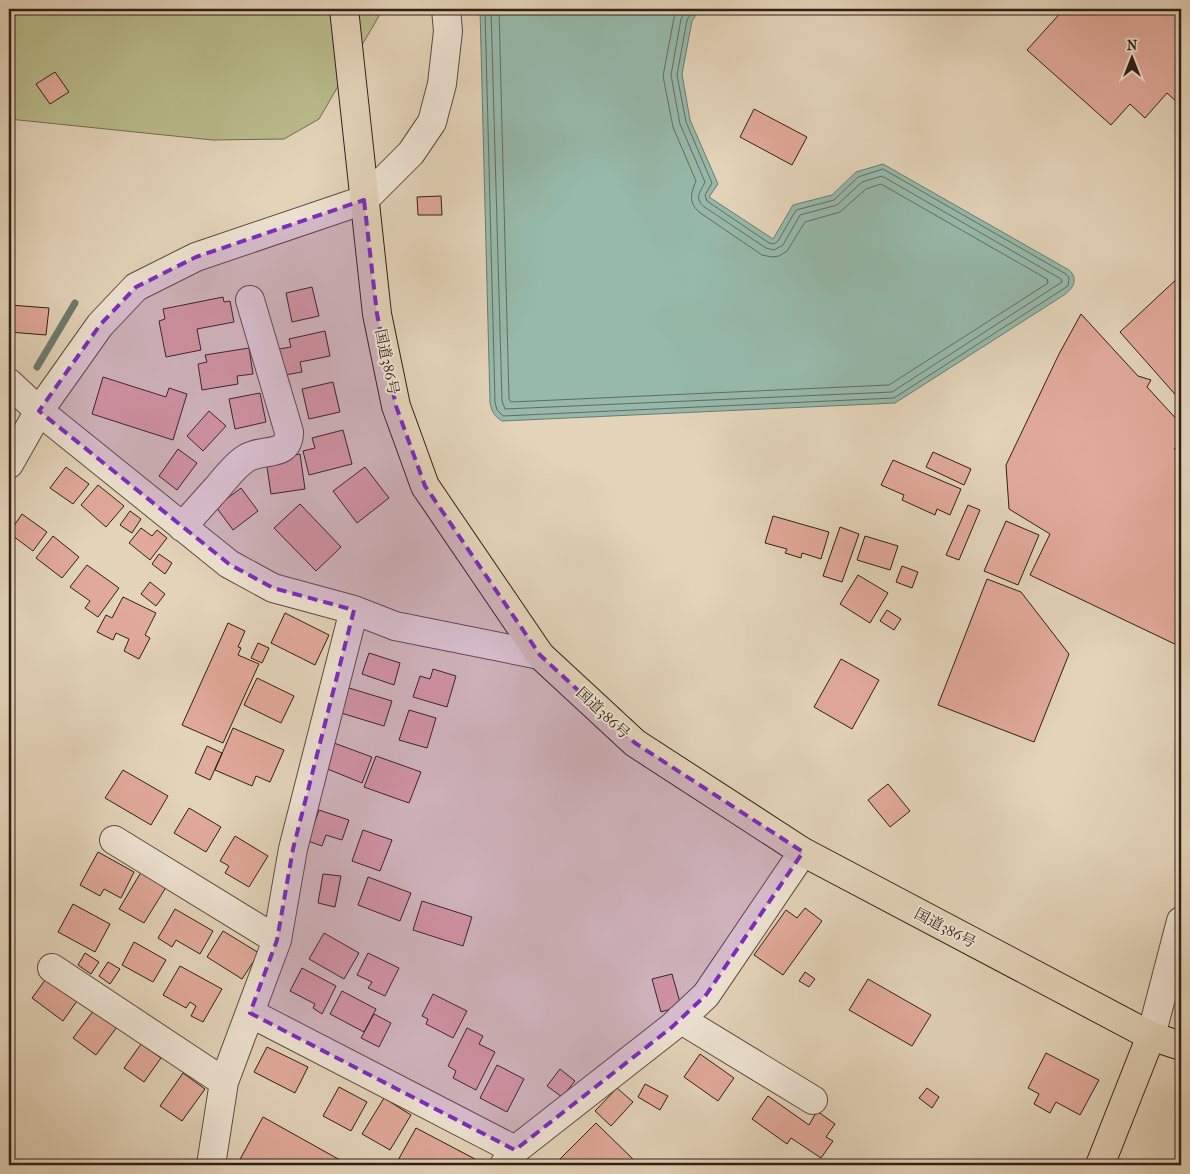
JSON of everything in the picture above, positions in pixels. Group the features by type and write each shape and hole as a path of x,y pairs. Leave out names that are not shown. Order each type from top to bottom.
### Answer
{"highway":[{"name":"国道386号","path":"344,9 377,314 396,406 426,486 540,655 635,743 803,852 1151,1036 1181,1046"},
{"path":"1100,1165 1151,1036"}],"street":[{"path":"9,464 39,411 100,326 136,286 196,257 364,200 411,153 432,122 442,84 448,31 446,9"},
{"path":"182,527 246,458 255,454 280,450 287,444 289,432 250,300"},
{"path":"9,383 39,411 228,564 273,588 354,610 396,626 540,655"},
{"path":"211,1165 224,1082 277,940 293,849 354,610"},
{"path":"114,840 277,940"},
{"path":"250,1013 509,1158 680,1019 706,995 803,852"},
{"path":"1151,1036 1181,921"},
{"path":"52,968 224,1082"},
{"path":"680,1019 813,1100"}],"highlighted area":[{"path":"364,200 377,314 396,406 425,486 540,655 635,743 803,852 706,995 672,1027 515,1150 250,1013 277,940 293,849 354,610 273,588 229,564 39,411 100,325 136,287 196,257"}],"green space":[{"path":"9,9 383,9 319,119 284,139 213,140 9,119"}],"water":[{"path":"480,9 700,9 692,21 682,74 690,120 718,184 709,197 773,239 793,205 832,195 856,172 883,164 1069,270 1074,277 1074,284 1064,295 895,403 502,421 494,414 490,403"}],"building":[{"path":"1064,9 1176,9 1181,13 1181,101 1179,104 1167,93 1145,118 1130,104 1111,125 1027,50"},
{"path":"55,72 69,92 50,104 36,84"},
{"path":"754,109 807,137 792,165 740,137"},
{"path":"441,196 442,215 418,215 417,197"},
{"path":"1181,275 1181,401 1120,332"},
{"path":"312,287 319,316 292,322 286,293"},
{"path":"223,297 224,302 230,301 234,322 197,329 201,350 166,357 159,321 165,319 163,309"},
{"path":"10,305 49,308 46,335 9,332"},
{"path":"1081,314 1138,376 1151,380 1147,387 1181,424 1181,442 1174,449 1181,452 1181,647 1030,575 1050,534 1009,509 1006,465 1059,354"},
{"path":"325,331 330,356 300,362 302,372 285,375 279,349 291,347 289,339"},
{"path":"249,348 253,374 237,376 238,384 202,390 198,364 207,362 205,355"},
{"path":"103,377 166,397 169,388 187,394 173,440 92,414"},
{"path":"333,382 340,412 309,419 302,389"},
{"path":"260,393 266,422 235,429 229,399"},
{"path":"209,411 226,426 203,451 187,436"},
{"path":"343,430 352,464 309,475 303,451 315,448 312,438"},
{"path":"178,449 197,463 177,490 159,476"},
{"path":"933,452 971,469 964,485 926,467"},
{"path":"300,454 305,489 271,494 266,460"},
{"path":"893,460 961,489 950,515 937,509 935,515 902,500 904,495 881,485"},
{"path":"66,467 89,484 73,504 50,488"},
{"path":"365,467 389,498 357,523 333,491"},
{"path":"98,485 124,506 106,527 81,505"},
{"path":"241,488 258,511 233,530 216,507"},
{"path":"300,504 341,547 316,571 274,528"},
{"path":"968,505 980,510 959,560 946,555"},
{"path":"130,511 141,519 132,533 120,525"},
{"path":"22,514 47,532 33,551 9,533"},
{"path":"773,516 829,532 821,559 802,553 801,558 785,553 787,549 765,543"},
{"path":"1006,521 1039,535 1018,585 984,571"},
{"path":"840,527 859,534 842,582 823,576"},
{"path":"141,528 152,536 157,530 167,538 150,560 129,543"},
{"path":"53,536 79,557 62,578 36,558"},
{"path":"865,536 898,546 890,570 857,560"},
{"path":"159,554 172,563 165,574 152,564"},
{"path":"87,565 119,588 98,617 85,608 90,601 70,587"},
{"path":"902,566 918,572 912,588 896,582"},
{"path":"858,575 888,593 870,623 840,604"},
{"path":"987,579 1021,592 1069,654 1034,742 938,705"},
{"path":"150,582 165,594 156,606 141,594"},
{"path":"123,597 156,613 145,635 150,638 139,659 124,651 129,639 116,633 113,640 97,632 106,615 112,618"},
{"path":"887,610 901,619 894,630 880,621"},
{"path":"285,613 329,635 315,665 271,643"},
{"path":"228,623 245,631 238,647 241,648 238,655 259,664 223,743 182,725"},
{"path":"258,643 269,648 262,663 251,658"},
{"path":"369,653 400,663 394,685 362,674"},
{"path":"841,659 879,680 852,729 814,707"},
{"path":"433,669 456,676 447,707 413,697 420,676 430,679"},
{"path":"257,678 294,696 281,723 244,705"},
{"path":"349,688 392,701 384,726 341,713"},
{"path":"409,710 436,718 427,748 399,740"},
{"path":"233,728 284,750 270,782 256,776 252,786 215,770"},
{"path":"334,743 372,757 362,783 325,768"},
{"path":"207,746 222,753 210,780 195,773"},
{"path":"376,756 421,772 409,803 364,787"},
{"path":"123,770 168,796 151,825 105,798"},
{"path":"888,784 910,811 890,827 868,800"},
{"path":"189,808 221,827 206,852 174,833"},
{"path":"319,810 349,820 342,840 326,835 322,846 308,841"},
{"path":"363,830 392,840 380,871 352,861"},
{"path":"235,836 268,856 249,887 225,873 229,866 220,861"},
{"path":"98,852 134,872 121,898 104,889 100,896 80,885"},
{"path":"143,869 168,884 144,923 119,909"},
{"path":"323,874 341,876 335,907 318,903"},
{"path":"368,877 411,893 400,921 358,905"},
{"path":"422,901 472,917 463,946 413,930"},
{"path":"73,904 110,924 95,952 58,932"},
{"path":"805,908 822,921 783,975 754,955 786,910 797,918"},
{"path":"175,909 213,931 200,954 176,940 172,947 158,938"},
{"path":"223,931 259,953 242,979 207,957"},
{"path":"324,933 359,953 344,979 309,959"},
{"path":"134,942 166,960 153,982 122,965"},
{"path":"85,953 99,962 91,974 78,965"},
{"path":"368,953 399,968 385,996 368,988 372,982 357,975"},
{"path":"108,962 120,969 110,984 99,976"},
{"path":"180,966 222,989 203,1022 191,1016 196,1006 190,1002 186,1008 163,995"},
{"path":"302,968 336,986 322,1014 313,1008 315,1004 290,991"},
{"path":"805,972 815,979 809,987 799,981"},
{"path":"672,974 681,1006 661,1012 652,979"},
{"path":"48,976 79,998 63,1021 32,998"},
{"path":"868,979 931,1015 912,1046 849,1010"},
{"path":"342,991 376,1009 364,1032 330,1014"},
{"path":"433,994 467,1011 453,1038 426,1024 428,1019 422,1016"},
{"path":"94,1010 117,1027 96,1055 73,1038"},
{"path":"374,1014 391,1023 379,1047 361,1038"},
{"path":"467,1028 483,1036 479,1044 495,1052 476,1090 453,1078 456,1071 448,1066"},
{"path":"141,1044 161,1058 144,1082 124,1068"},
{"path":"267,1047 308,1067 295,1093 254,1072"},
{"path":"1046,1053 1099,1080 1080,1115 1056,1102 1050,1113 1034,1104 1039,1094 1028,1088"},
{"path":"700,1054 734,1078 718,1101 684,1077"},
{"path":"497,1065 524,1079 507,1112 480,1098"},
{"path":"560,1069 575,1081 562,1097 547,1086"},
{"path":"183,1073 205,1089 182,1121 160,1106"},
{"path":"645,1084 668,1096 660,1110 638,1097"},
{"path":"339,1087 367,1102 351,1131 323,1116"},
{"path":"617,1088 633,1102 611,1126 595,1111"},
{"path":"927,1088 939,1097 932,1108 919,1098"},
{"path":"768,1096 809,1125 817,1111 835,1124 826,1137 833,1141 821,1158 791,1138 787,1144 752,1119"},
{"path":"384,1098 411,1115 390,1150 362,1134"},
{"path":"263,1117 349,1165 237,1165"},
{"path":"596,1123 639,1165 560,1165 557,1162"},
{"path":"416,1128 475,1159 471,1165 405,1165 397,1162"}],"waterway":[{"path":"37,367 75,303"}]}
